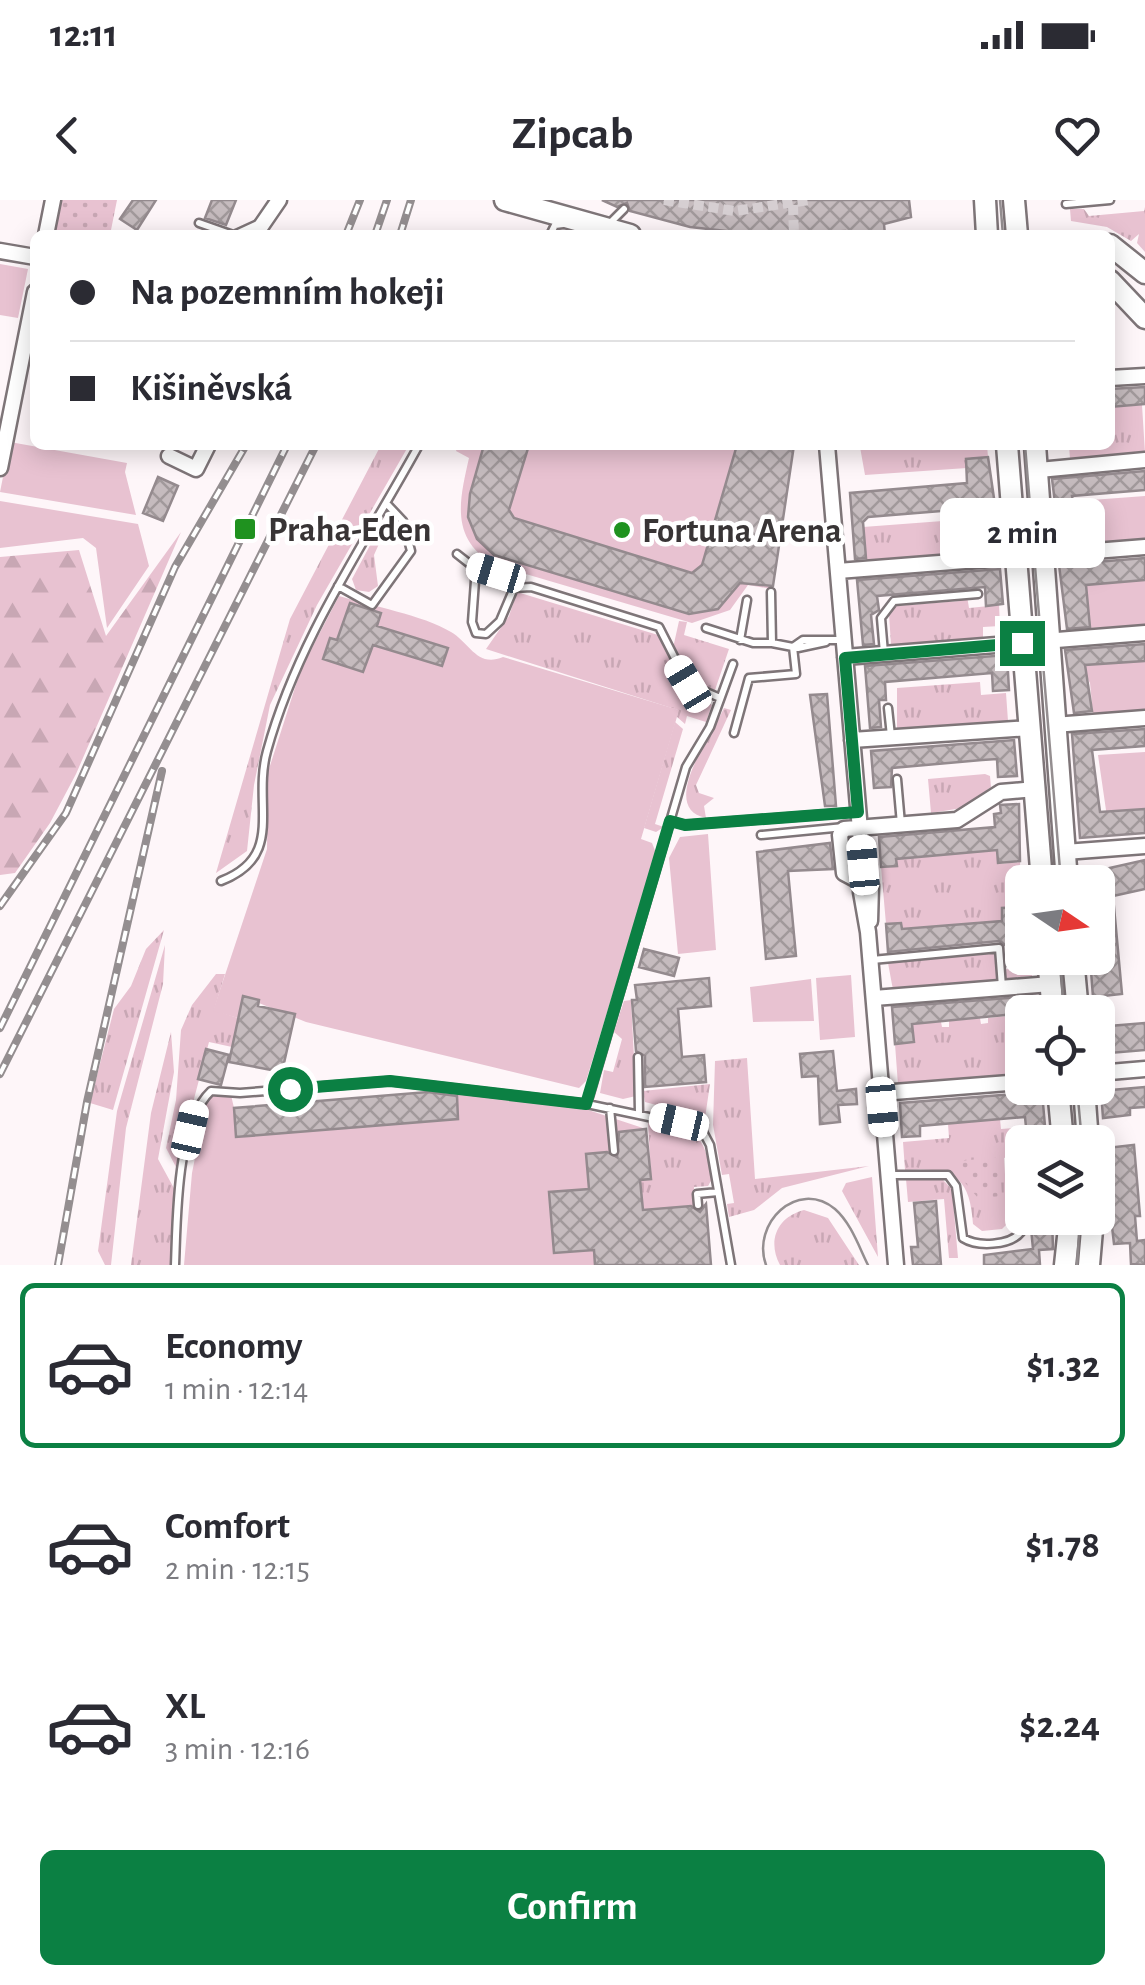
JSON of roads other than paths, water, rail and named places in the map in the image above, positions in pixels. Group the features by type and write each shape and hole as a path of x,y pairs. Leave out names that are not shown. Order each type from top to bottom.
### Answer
{"main road":[{"path":"502,200 581,228"},
{"path":"502,200 552,230 581,228"},
{"path":"984,200 987,230"},
{"path":"1014,200 1017,230"},
{"path":"1115,249 1145,274"},
{"path":"1115,286 1145,318"},
{"path":"1006,450 1041,865"},
{"path":"1037,450 1065,865"},
{"path":"1050,975 1052,995"},
{"path":"1065,1265 1068,1235"},
{"path":"1089,1265 1092,1235"}],"street":[{"path":"47,230 53,200"},
{"path":"257,229 279,200"},
{"path":"0,251 30,257"},
{"path":"0,468 30,317"},
{"path":"1115,378 1145,376"},
{"path":"169,456 196,469 206,450"},
{"path":"827,450 896,1265"},
{"path":"1039,470 1145,460"},
{"path":"1046,555 1145,547"},
{"path":"838,570 1016,557"},
{"path":"845,658 1145,633"},
{"path":"1054,725 1145,718"},
{"path":"852,740 1030,728"},
{"path":"861,882 844,873 840,835 844,829 859,821 901,825 957,820 1001,792 1035,789"},
{"path":"1064,852 1145,846"},
{"path":"863,865 871,886 868,932"},
{"path":"874,998 1051,984"},
{"path":"1115,1072 1145,1070"},
{"path":"881,1094 1005,1083"}],"lane":[{"path":"1066,204 1110,200"},
{"path":"556,202 581,228 612,222 624,210"},
{"path":"199,223 219,230"},
{"path":"221,880 246,871 259,853 263,835 261,778 297,665 416,450"},
{"path":"338,586 372,606 411,551 404,521 386,503"},
{"path":"458,554 476,567 496,573"},
{"path":"476,567 472,622 476,633 486,634 496,627 514,588 530,587 659,627 688,684 720,698"},
{"path":"771,592 772,643"},
{"path":"884,654 881,618 894,601 978,594"},
{"path":"740,640 746,600"},
{"path":"706,628 740,640 793,647 803,640 844,640"},
{"path":"734,733 745,707 749,678 796,674 793,647"},
{"path":"586,1104 686,767 732,664"},
{"path":"888,708 891,738"},
{"path":"897,779 901,825"},
{"path":"670,821 685,825 859,821"},
{"path":"761,835 859,821"},
{"path":"870,960 999,948 1002,988"},
{"path":"638,1057 639,1113"},
{"path":"175,1265 177,1216 196,1106 211,1091 390,1081 586,1104 701,1128 710,1145 731,1265"},
{"path":"610,1108 614,1152"},
{"path":"888,1176 948,1175 956,1186 960,1229 966,1241 1013,1240 1018,1235"},
{"path":"698,1205 698,1194 718,1192"}],"tunnel":[{"path":"664,200 735,211 809,200"},
{"path":"793,205 794,230"}],"tram line":[{"path":"1000,200 1003,230"},
{"path":"1025,450 1060,865"},
{"path":"1061,975 1063,995"},
{"path":"1079,1105 1080,1125"},
{"path":"766,1265 763,1250 771,1221 793,1202 806,1199 821,1201 841,1215 868,1265"},
{"path":"1077,1265 1079,1235"}],"railway":[{"path":"348,230 360,200"},
{"path":"377,230 387,200"},
{"path":"402,230 411,200"},
{"path":"0,906 66,813 175,567 243,450"},
{"path":"0,1028 285,450"},
{"path":"0,1074 313,450"},
{"path":"58,1265 87,1102 162,771"}],"place":[{"name":"Praha-Eden","path":"245,529"},
{"name":"Fortuna Arena","path":"622,530"}]}
